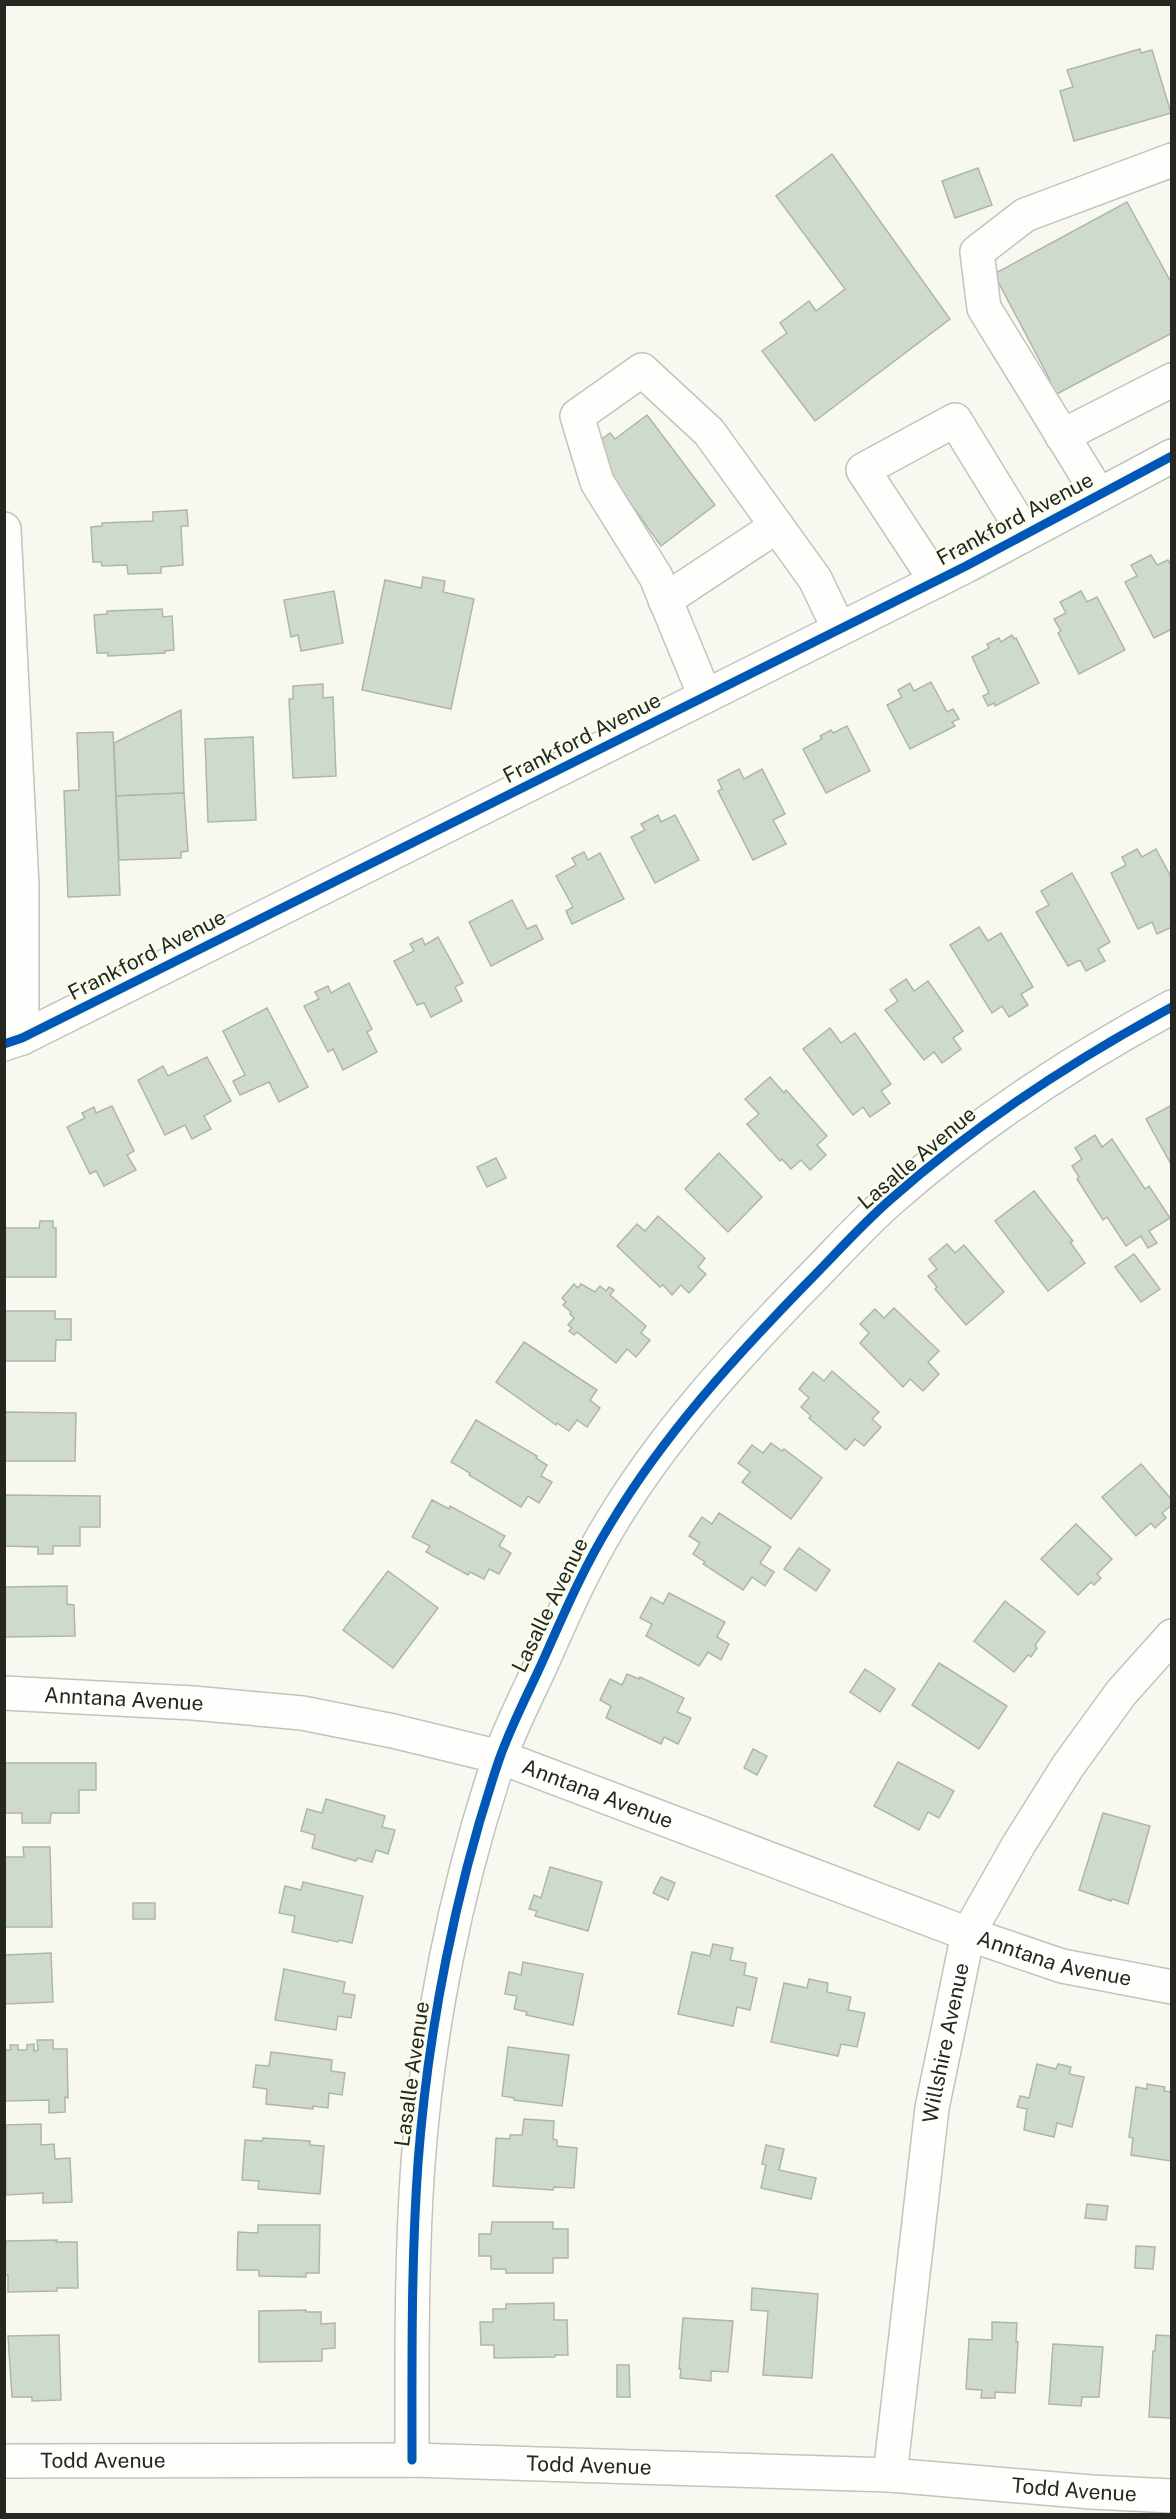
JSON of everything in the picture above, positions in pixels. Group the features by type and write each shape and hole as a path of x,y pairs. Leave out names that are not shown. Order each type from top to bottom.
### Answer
{"street":[{"path":"1099,495 984,308 977,252 1025,215 1172,160"},
{"path":"705,696 656,577 597,482 577,416 642,370 709,432 815,579 839,629"},
{"path":"1062,436 1171,382"},
{"path":"936,581 863,470 955,420 1025,534"},
{"name":"Frankford Avenue","path":"13,1041 936,581 1172,456"},
{"path":"665,600 777,526"},
{"path":"4,529 22,886 13,1041"},
{"name":"Lasalle Avenue","path":"412,2460 411,2298 419,2159 431,2055 447,1959 469,1864 500,1757 559,1624 612,1521 665,1445 761,1330 889,1200 1002,1110 1103,1044 1172,1006"},
{"name":"Willshire Avenue","path":"890,2475 932,2108 968,1934 1019,1844 1068,1766 1121,1694 1172,1636"},
{"name":"Anntana Avenue","path":"4,1693 193,1703 302,1713 393,1731 500,1757 968,1934 1062,1966 1172,1988"},
{"name":"Todd Avenue","path":"4,2461 412,2460 890,2475 1091,2492 1172,2496"}],"building":[{"path":"1140,49 1141,53 1152,50 1171,113 1074,141 1060,91 1073,87 1067,70"},
{"path":"832,154 950,319 815,421 762,351 787,333 780,323 809,301 816,311 845,289 776,196"},
{"path":"978,168 992,205 955,218 942,181"},
{"path":"1127,202 1172,284 1172,333 1053,396 1046,382 1050,380 994,274"},
{"path":"647,415 715,505 661,546 595,454 594,445 610,433 615,439"},
{"path":"187,510 188,526 181,526 183,565 161,567 161,573 128,574 127,565 102,566 101,562 93,562 91,527 102,526 102,523 153,521 153,512"},
{"path":"1151,555 1157,565 1168,560 1172,567 1172,632 1170,630 1154,638 1125,582 1137,576 1131,565"},
{"path":"423,577 445,581 443,592 474,599 451,709 362,690 385,580 421,588"},
{"path":"334,591 343,643 301,651 298,635 291,637 284,600"},
{"path":"1081,591 1087,602 1097,597 1125,650 1079,674 1058,633 1061,631 1054,619 1066,613 1060,602"},
{"path":"162,609 163,617 172,616 174,650 164,651 165,653 108,656 108,653 97,653 94,615 107,614 107,611"},
{"path":"1012,635 1014,639 1016,638 1039,683 995,706 994,703 988,706 983,696 989,693 972,657 989,648 987,644 999,638 1001,642"},
{"path":"931,682 947,712 953,709 959,719 952,722 955,726 910,749 887,705 902,697 898,690 910,683 914,691"},
{"path":"323,684 323,698 333,697 336,776 293,778 289,699 293,699 293,686"},
{"path":"181,710 184,793 116,796 114,743"},
{"path":"847,726 870,771 826,793 803,749 822,739 820,736 831,730 833,733"},
{"path":"113,732 120,895 68,897 64,791 79,790 77,733"},
{"path":"253,737 256,820 208,822 205,739"},
{"path":"739,769 744,779 762,769 785,814 773,820 786,844 753,860 718,791 722,789 718,780"},
{"path":"184,793 188,851 181,852 181,858 119,860 116,796"},
{"path":"658,815 661,822 675,815 699,860 655,883 631,837 645,830 641,824"},
{"path":"1137,849 1142,857 1156,849 1172,879 1172,927 1157,934 1152,922 1138,929 1111,873 1126,865 1122,857"},
{"path":"584,852 588,860 600,853 624,899 572,924 566,911 573,907 556,876 576,865 572,858"},
{"path":"1072,873 1110,942 1098,949 1105,961 1086,971 1080,960 1068,966 1036,912 1049,905 1041,891"},
{"path":"512,900 527,929 536,925 543,939 491,966 469,922"},
{"path":"979,927 988,941 1001,933 1033,987 1021,994 1028,1005 1009,1017 1002,1006 992,1013 950,945"},
{"path":"438,937 463,983 455,987 462,1001 431,1017 424,1003 417,1005 394,961 414,951 410,944 422,938 425,945"},
{"path":"906,979 914,991 928,981 963,1031 953,1038 961,1049 942,1063 934,1052 924,1060 885,1010 898,1001 890,990"},
{"path":"349,983 372,1029 367,1032 377,1052 343,1070 333,1049 328,1052 304,1006 319,999 315,992 328,986 331,993"},
{"path":"267,1008 308,1087 279,1102 269,1082 240,1095 233,1081 245,1075 223,1031"},
{"path":"830,1028 841,1043 855,1033 891,1084 881,1091 890,1103 870,1117 863,1107 853,1115 803,1049"},
{"path":"207,1057 231,1101 204,1116 211,1129 192,1139 185,1125 165,1135 138,1080 163,1066 168,1076"},
{"path":"770,1077 784,1093 786,1090 827,1136 817,1145 826,1155 810,1170 801,1160 791,1169 782,1159 780,1161 747,1124 759,1114 745,1099"},
{"path":"1172,1105 1172,1166 1146,1119"},
{"path":"112,1106 134,1151 127,1155 136,1170 104,1186 96,1171 90,1174 67,1127 85,1118 82,1113 94,1107 96,1113"},
{"path":"1095,1135 1102,1147 1112,1139 1145,1189 1149,1186 1170,1218 1149,1231 1157,1243 1148,1248 1141,1236 1126,1246 1107,1217 1103,1220 1077,1179 1079,1177 1072,1166 1082,1159 1075,1148"},
{"path":"719,1153 762,1197 728,1232 685,1189"},
{"path":"496,1158 506,1178 487,1187 477,1167"},
{"path":"1034,1191 1073,1241 1070,1242 1085,1263 1048,1291 995,1221"},
{"path":"658,1216 705,1258 698,1267 706,1274 689,1293 681,1285 672,1295 663,1285 660,1287 617,1246 637,1224 645,1231"},
{"path":"40,1221 53,1221 53,1228 56,1228 56,1277 5,1277 5,1228 39,1228"},
{"path":"947,1244 955,1253 964,1245 1004,1292 966,1325 935,1289 937,1287 928,1276 937,1269 929,1259"},
{"path":"1134,1254 1160,1289 1141,1302 1115,1267"},
{"path":"574,1284 578,1288 581,1284 595,1292 600,1286 606,1291 609,1287 614,1290 610,1295 646,1326 641,1333 650,1340 636,1357 627,1349 616,1363 577,1332 574,1335 569,1331 572,1328 568,1325 574,1318 563,1305 566,1302 562,1298"},
{"path":"894,1308 939,1351 928,1362 939,1374 923,1391 910,1379 903,1387 860,1343 869,1333 860,1324 875,1309 884,1318"},
{"path":"4,1311 55,1311 55,1319 71,1319 71,1340 56,1340 55,1361 4,1361"},
{"path":"524,1342 597,1390 590,1400 600,1408 587,1427 577,1420 569,1431 557,1423 556,1425 496,1382"},
{"path":"832,1371 879,1412 872,1419 881,1427 864,1446 855,1439 846,1450 809,1418 811,1416 801,1407 809,1398 799,1389 813,1372 824,1381"},
{"path":"5,1412 76,1413 75,1461 4,1461"},
{"path":"476,1420 537,1456 536,1458 547,1465 541,1476 552,1482 539,1503 528,1496 521,1507 451,1462"},
{"path":"771,1443 782,1451 784,1449 822,1478 791,1519 742,1482 750,1472 738,1463 752,1445 763,1453"},
{"path":"1141,1464 1172,1500 1172,1505 1162,1513 1166,1518 1155,1528 1151,1523 1136,1536 1102,1497"},
{"path":"4,1495 100,1496 100,1527 80,1527 80,1546 53,1546 53,1554 38,1554 38,1547 4,1546"},
{"path":"432,1500 449,1509 450,1506 505,1536 499,1546 511,1553 499,1574 489,1569 484,1579 470,1572 468,1575 426,1552 430,1546 412,1537"},
{"path":"719,1513 771,1547 760,1563 774,1572 765,1586 752,1577 743,1590 703,1564 705,1562 693,1554 700,1543 689,1536 702,1517 712,1524"},
{"path":"1076,1524 1112,1559 1097,1574 1101,1578 1094,1585 1091,1582 1078,1595 1041,1559"},
{"path":"799,1548 830,1570 816,1591 784,1569"},
{"path":"388,1571 438,1608 393,1668 343,1630"},
{"path":"67,1586 67,1604 74,1605 75,1636 4,1637 4,1587"},
{"path":"669,1593 725,1622 717,1637 729,1644 721,1660 708,1652 699,1666 646,1636 652,1624 640,1618 651,1597 663,1604"},
{"path":"1005,1601 1045,1632 1035,1645 1037,1648 1031,1657 1028,1655 1014,1672 974,1641"},
{"path":"939,1663 1007,1706 979,1749 912,1705"},
{"path":"865,1669 895,1689 880,1712 850,1692"},
{"path":"627,1674 639,1679 640,1677 684,1698 677,1712 691,1718 678,1744 664,1737 661,1744 606,1718 611,1706 600,1700 610,1679 622,1685"},
{"path":"753,1749 767,1756 757,1775 744,1768"},
{"path":"898,1762 954,1791 939,1818 928,1812 919,1830 874,1806"},
{"path":"4,1763 96,1763 96,1790 79,1790 79,1813 51,1813 50,1823 22,1823 22,1813 4,1813"},
{"path":"326,1799 385,1816 382,1827 395,1830 388,1854 376,1850 372,1862 358,1858 356,1861 312,1848 315,1835 301,1831 307,1809 322,1813"},
{"path":"1103,1813 1150,1826 1128,1904 1079,1890"},
{"path":"23,1847 50,1847 52,1927 5,1927 4,1857 24,1857"},
{"path":"550,1867 602,1882 588,1931 535,1916 537,1911 529,1909 534,1895 541,1898"},
{"path":"661,1877 675,1883 668,1900 653,1893"},
{"path":"303,1882 363,1896 352,1943 292,1932 295,1916 279,1913 285,1886 301,1890"},
{"path":"133,1903 155,1903 155,1919 133,1919"},
{"path":"713,1944 733,1948 730,1960 746,1963 744,1975 757,1978 750,2010 737,2007 733,2026 678,2014 692,1952 710,1956"},
{"path":"51,1953 53,2002 4,2004 4,1955"},
{"path":"523,1962 583,1974 573,2025 526,2015 527,2012 514,2009 517,1996 505,1994 509,1972 521,1975"},
{"path":"284,1969 345,1982 343,1993 355,1995 351,2018 338,2016 336,2030 275,2020"},
{"path":"809,1979 828,1983 827,1992 851,1997 848,2010 865,2013 857,2047 841,2044 838,2056 771,2042 784,1983 807,1988"},
{"path":"37,2040 53,2040 53,2049 67,2049 68,2098 65,2097 65,2112 49,2113 49,2100 4,2101 4,2050 11,2050 10,2045 18,2045 18,2050 27,2050 27,2045 34,2044 34,2051 38,2050"},
{"path":"508,2047 569,2055 562,2106 514,2100 514,2098 502,2096"},
{"path":"271,2052 332,2060 331,2071 345,2073 342,2095 329,2093 328,2108 313,2106 313,2109 266,2104 267,2089 253,2087 256,2065 269,2066"},
{"path":"1037,2064 1056,2069 1058,2064 1071,2067 1069,2074 1084,2077 1072,2127 1057,2123 1054,2137 1024,2130 1027,2109 1017,2107 1020,2096 1029,2098"},
{"path":"1147,2084 1165,2087 1164,2091 1172,2092 1171,2161 1131,2155 1133,2138 1129,2137 1136,2087 1147,2089"},
{"path":"524,2119 554,2121 553,2139 557,2140 557,2146 577,2148 574,2188 554,2187 553,2190 493,2186 496,2138 510,2139 510,2135 522,2135"},
{"path":"41,2124 41,2145 54,2144 55,2159 70,2158 72,2202 43,2203 43,2193 6,2195 6,2125"},
{"path":"263,2138 310,2141 310,2145 324,2146 320,2194 258,2189 259,2181 242,2180 245,2140 262,2141"},
{"path":"766,2145 784,2149 779,2170 816,2178 811,2199 761,2188 766,2165 762,2164"},
{"path":"1087,2204 1108,2206 1106,2220 1085,2218"},
{"path":"492,2222 553,2222 553,2229 568,2229 568,2258 553,2258 553,2273 506,2273 506,2269 491,2269 491,2256 479,2256 479,2234 491,2234"},
{"path":"258,2225 320,2225 319,2273 306,2273 306,2277 259,2276 259,2270 237,2270 238,2232 258,2233"},
{"path":"57,2240 56,2242 77,2242 78,2288 8,2292 8,2275 4,2275 6,2241"},
{"path":"1136,2246 1155,2247 1153,2269 1135,2268"},
{"path":"752,2288 818,2294 812,2378 763,2375 768,2311 751,2310"},
{"path":"554,2303 554,2320 567,2320 568,2355 494,2358 494,2345 481,2345 480,2322 493,2322 493,2309 506,2309 506,2304"},
{"path":"306,2310 306,2312 321,2312 321,2324 335,2323 335,2348 322,2349 322,2361 259,2362 259,2311"},
{"path":"683,2318 733,2321 728,2372 711,2371 711,2381 680,2378"},
{"path":"992,2322 1017,2323 1015,2393 995,2392 995,2398 981,2398 982,2390 966,2389 969,2339 992,2340"},
{"path":"59,2335 61,2400 32,2401 32,2397 12,2397 8,2336"},
{"path":"1156,2335 1172,2336 1172,2418 1149,2417"},
{"path":"1053,2344 1103,2347 1099,2397 1082,2397 1081,2406 1049,2404"},
{"path":"617,2365 629,2365 630,2397 617,2397"}],"cycle path":[{"path":"4,1044 22,1038 966,566 1172,456"},
{"path":"412,2460 413,2274 418,2163 429,2061 446,1959 470,1858 499,1760 568,1605 593,1555 631,1491 676,1429 778,1313 880,1209 923,1171 1026,1095 1098,1049 1172,1007"}]}
